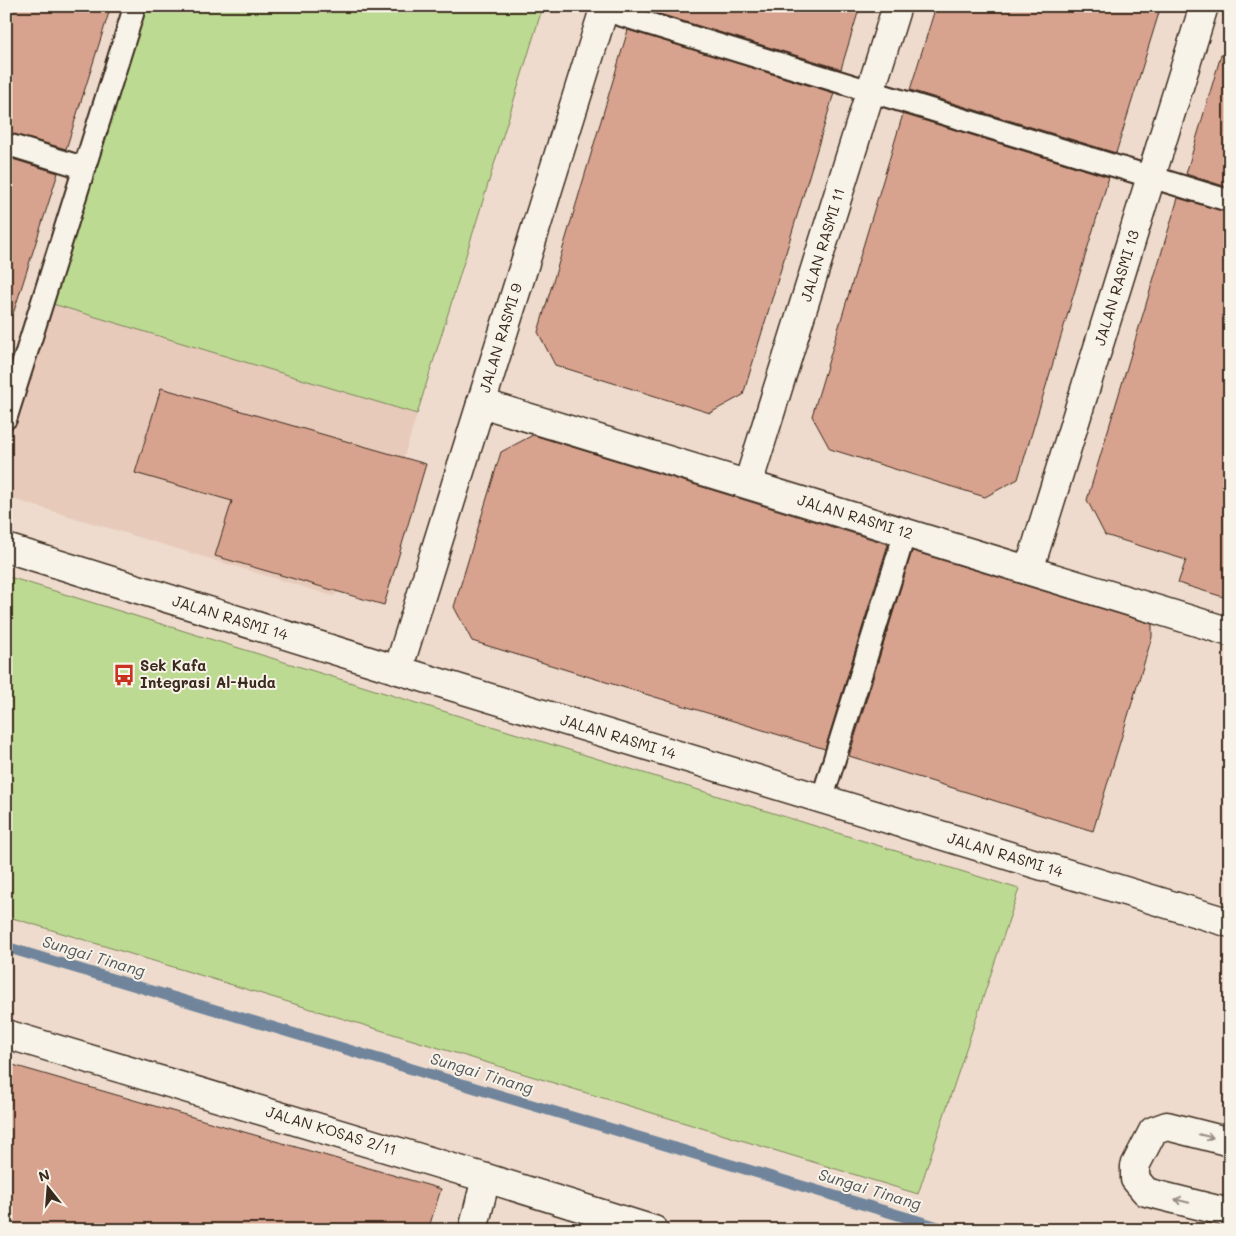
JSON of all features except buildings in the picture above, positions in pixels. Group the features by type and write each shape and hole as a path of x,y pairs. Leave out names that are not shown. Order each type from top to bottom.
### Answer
{"street":[{"name":"JALAN RASMI 11","path":"748,484 897,6"},
{"name":"JALAN RASMI 13","path":"1028,570 1204,6"},
{"name":"JALAN RASMI 9","path":"398,670 604,8"},
{"name":"JALAN RASMI 12","path":"481,403 1230,632"},
{"name":"JALAN RASMI 14","path":"6,548 822,800 1228,916"},
{"name":"JALAN KOSAS 2/11","path":"6,1034 654,1230"},
{"path":"1230,1142 1167,1126 1153,1131 1135,1166 1135,1179 1146,1192 1230,1213"},
{"path":"473,1230 486,1178"}],"lane":[{"path":"6,418 135,6"},
{"path":"604,8 871,92 1230,201"},
{"path":"6,144 84,168"},
{"path":"822,800 905,533"}],"shaded area":[{"path":"53,304 417,414 368,573 333,596 6,497 6,454"}],"green space":[{"path":"145,6 543,6 417,414 53,304"},
{"path":"6,576 1019,889 918,1194 6,916"}],"waterway":[{"name":"Sungai Tinang","path":"6,947 948,1230"}],"place":[{"name":"Sek Kafa Integrasi Al-Huda","path":"124,675"}]}
